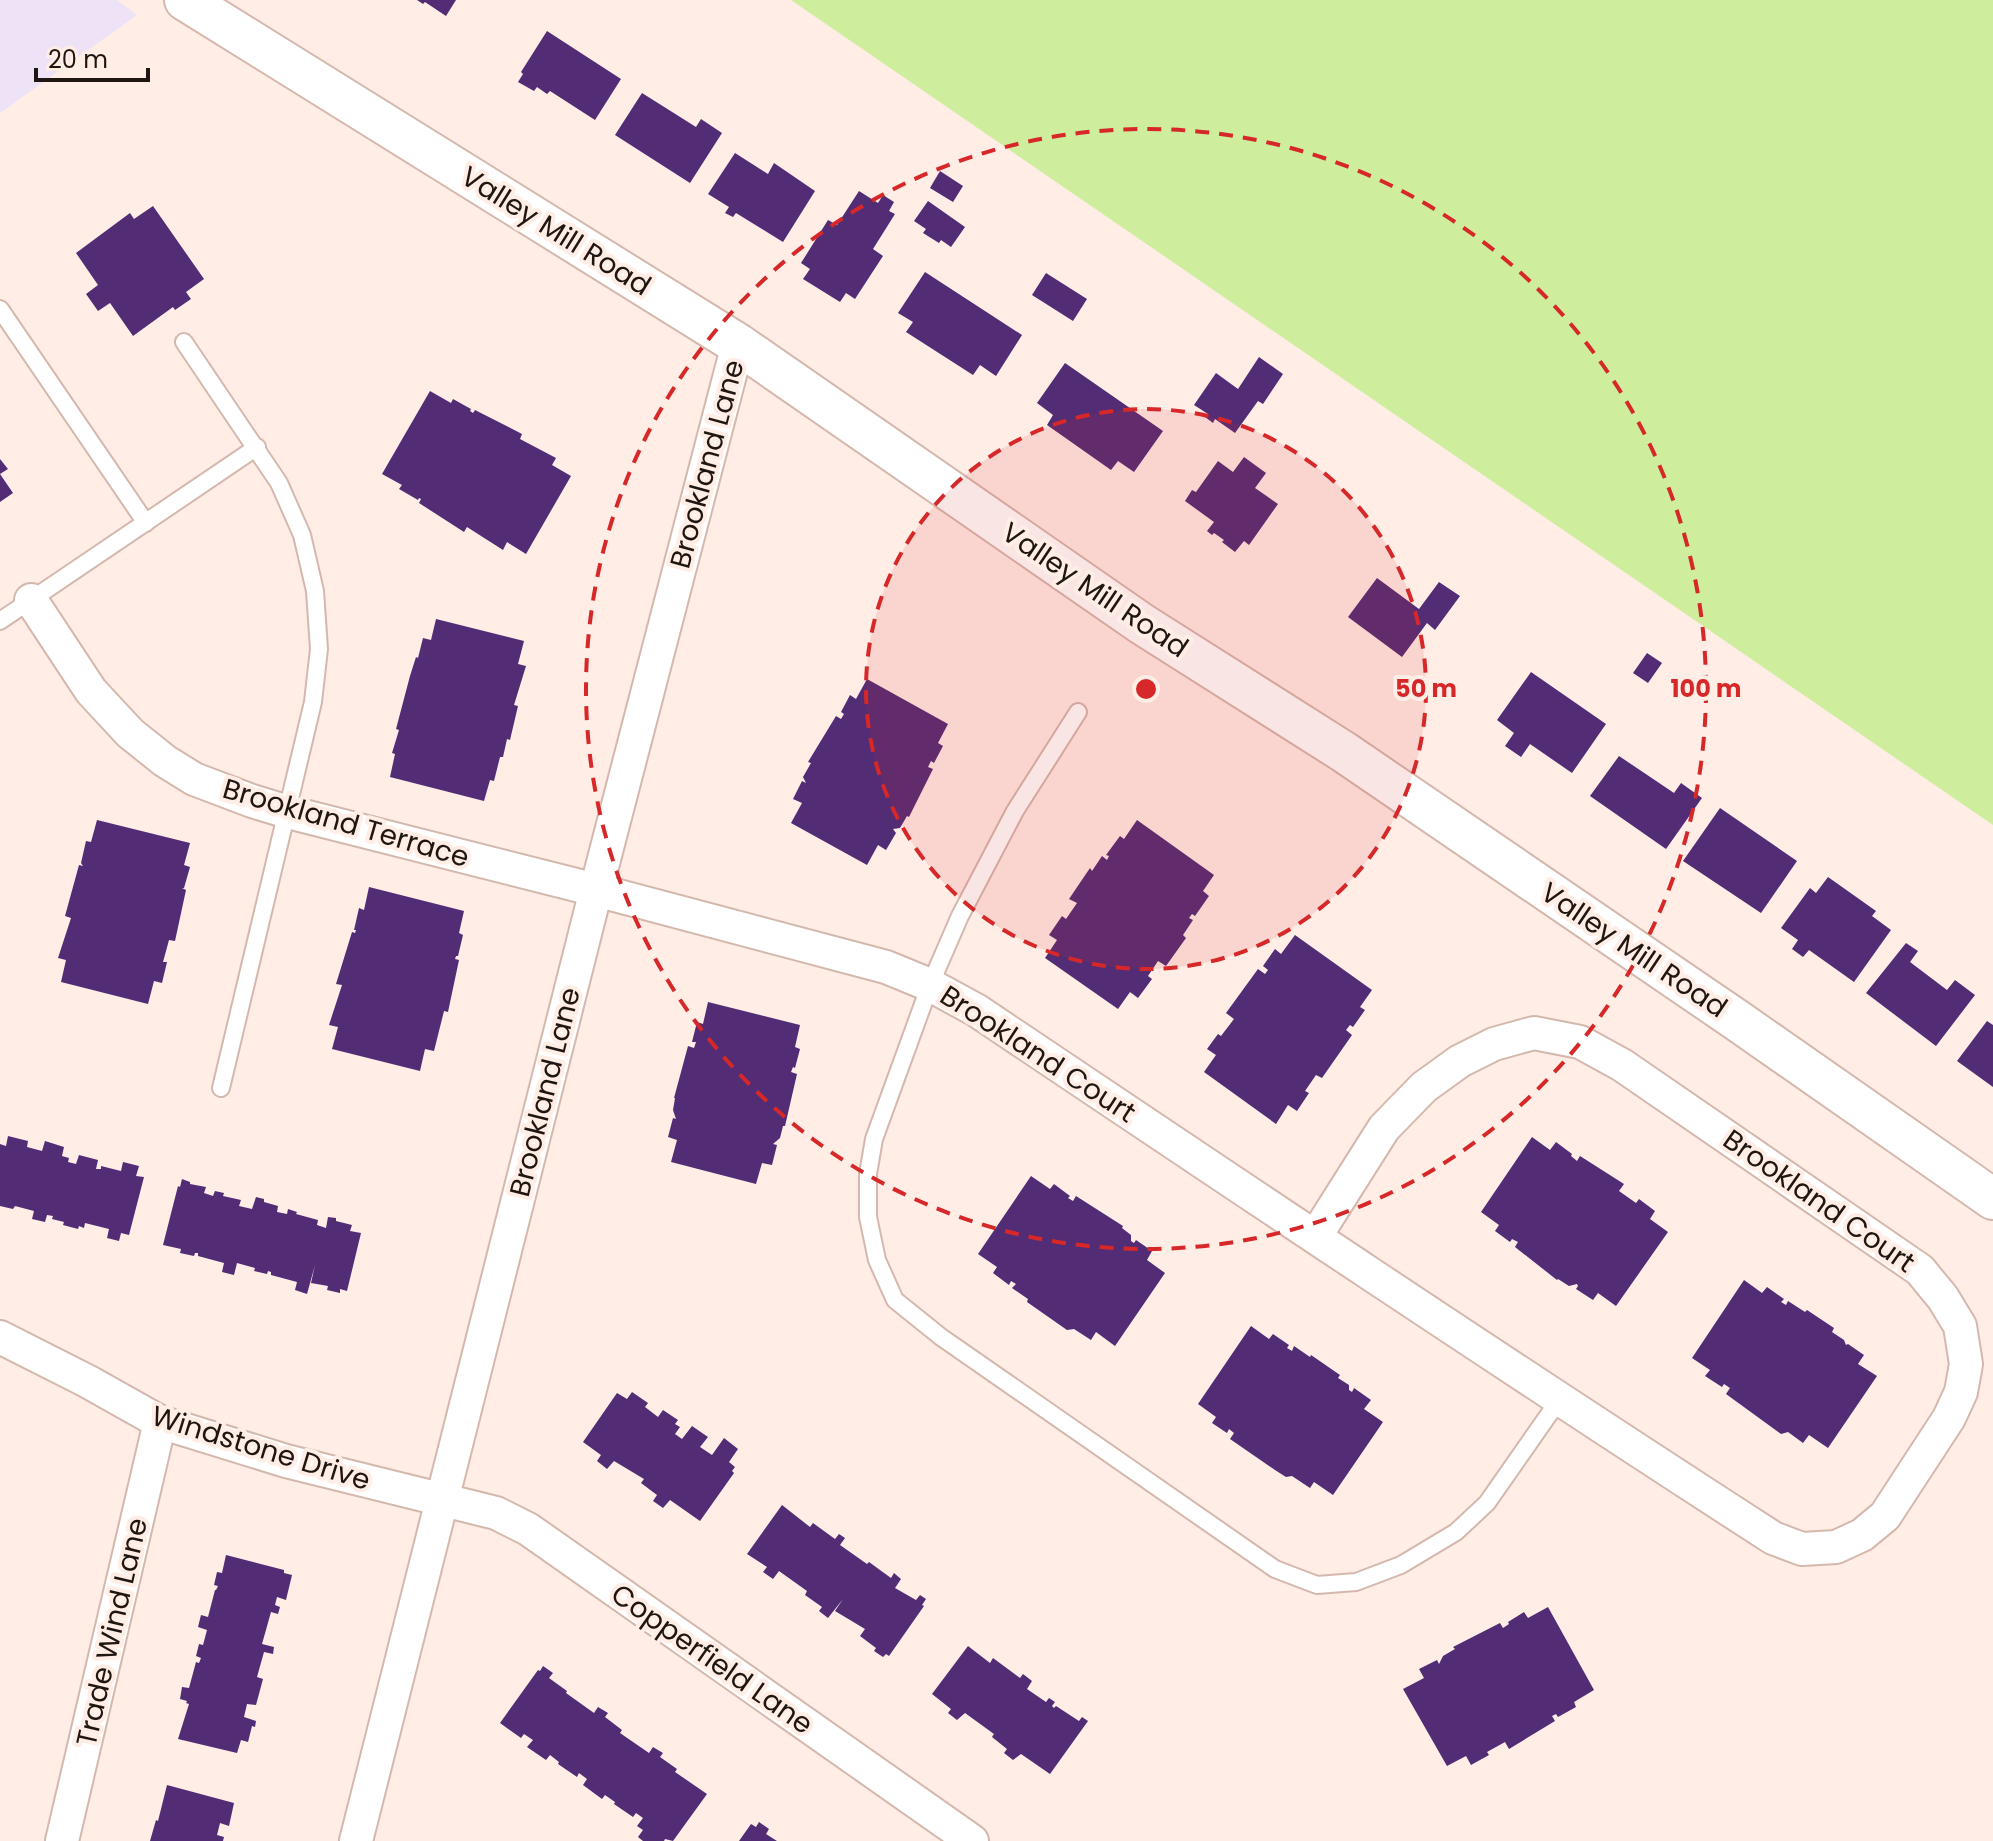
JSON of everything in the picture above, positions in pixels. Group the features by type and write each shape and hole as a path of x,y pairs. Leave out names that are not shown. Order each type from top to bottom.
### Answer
{"street":[{"name":"Valley Mill Road","path":"185,0 738,344 1142,624 1344,752 1993,1199"},
{"name":"Brookland Lane","path":"356,1841 596,890 738,344"},
{"name":"Brookland Terrace","path":"31,600 91,691 130,733 194,779 288,812 596,890"},
{"name":"Brookland Court","path":"596,890 886,967 930,985 976,1010 1315,1237 1559,1400 1773,1538 1802,1549 1836,1547 1862,1535 1885,1516 1949,1418 1961,1392 1966,1364 1960,1326 1943,1298 1920,1270 1622,1065 1580,1042 1534,1033 1494,1044 1460,1061 1424,1087 1384,1128 1315,1237"},
{"name":"Windstone Drive","path":"0,1337 160,1422 286,1461 442,1499"},
{"name":"Trade Wind Lane","path":"62,1841 160,1422"},
{"name":"Copperfield Lane","path":"442,1499 496,1513 528,1529 972,1841"}],"lane":[{"path":"0,309 146,523"},
{"path":"184,342 257,447 279,483 302,535 315,591 319,649 313,702 221,1088"},
{"path":"0,621 257,447"},
{"path":"1078,712 1015,811 960,916 930,985 874,1139 868,1174 868,1217 877,1260 895,1300 941,1337 1275,1569 1317,1585 1356,1582 1401,1565 1456,1532 1487,1503 1559,1400"}],"shaded area":[{"path":"0,0 117,0 137,15 0,113"}],"green space":[{"path":"791,0 1993,0 1993,825"}],"building":[{"path":"417,0 456,0 446,16"},
{"path":"547,31 621,79 595,120 550,91 547,94 537,87 534,91 518,82"},
{"path":"642,93 696,127 701,119 722,133 690,183 615,135"},
{"path":"735,153 768,174 774,163 815,191 783,242 736,213 733,217 725,213 729,207 708,194"},
{"path":"940,171 963,186 953,202 930,188"},
{"path":"859,191 878,203 883,195 894,202 889,211 895,214 873,249 883,256 855,299 846,293 840,302 803,279 810,269 801,263 828,220 837,225"},
{"path":"928,201 965,227 951,247 923,233 926,229 914,221"},
{"path":"153,206 204,279 186,292 191,299 175,310 173,307 133,336 110,303 98,311 86,294 98,285 76,253 130,213 134,219"},
{"path":"925,272 1022,335 996,376 980,365 973,375 906,332 913,322 898,313"},
{"path":"1046,273 1087,299 1073,321 1032,295"},
{"path":"1259,357 1283,374 1263,404 1258,401 1235,433 1215,419 1213,423 1205,417 1208,414 1194,405 1216,373 1238,389"},
{"path":"1065,363 1163,431 1134,472 1118,461 1111,470 1047,425 1053,415 1037,403"},
{"path":"430,391 451,403 453,399 473,413 475,410 522,434 520,439 556,458 552,465 571,476 526,554 507,542 503,550 467,527 464,532 419,503 421,499 399,489 402,485 382,474"},
{"path":"1244,457 1266,473 1255,488 1278,504 1249,545 1244,541 1235,552 1222,542 1224,540 1207,531 1214,522 1185,501 1192,490 1196,492 1218,461 1233,472"},
{"path":"0,459 8,469 0,474"},
{"path":"0,474 13,493 0,502"},
{"path":"1377,578 1419,609 1439,582 1460,596 1435,630 1427,623 1402,657 1348,617"},
{"path":"436,619 524,641 518,664 526,666 514,705 518,706 510,740 507,739 503,757 500,757 494,781 490,780 484,801 390,777 395,754 392,753 399,730 396,729 410,676 423,638 431,640"},
{"path":"1647,653 1662,663 1648,683 1633,673"},
{"path":"1531,672 1606,724 1572,773 1530,744 1521,757 1505,746 1514,733 1497,720"},
{"path":"867,679 948,724 938,743 943,746 934,763 931,761 928,767 933,769 909,817 900,828 893,829 896,833 886,850 878,845 867,865 791,823 802,803 793,799 802,781 806,783 803,777 811,763 808,762 836,716 841,719 844,714 841,712 850,695 856,699"},
{"path":"1619,756 1674,793 1681,783 1702,798 1666,849 1590,796"},
{"path":"1720,808 1797,861 1761,913 1683,861"},
{"path":"97,820 190,843 184,865 190,867 182,888 186,890 175,941 169,940 162,983 154,981 148,1004 61,982 66,960 58,958 71,918 65,916 79,865 83,866 86,841 91,842"},
{"path":"1137,820 1214,875 1203,891 1209,896 1195,916 1192,914 1189,918 1193,920 1183,935 1186,938 1166,966 1158,961 1148,976 1152,979 1138,998 1130,992 1118,1009 1045,958 1057,940 1049,935 1062,916 1066,919 1077,903 1069,899 1090,868 1092,871 1102,856 1107,860 1109,856 1106,855 1120,836 1124,839"},
{"path":"1828,877 1876,911 1872,916 1891,930 1854,982 1809,950 1803,957 1792,949 1798,940 1781,928 1810,888 1816,893"},
{"path":"369,887 464,911 459,933 463,935 455,959 459,960 448,1012 444,1011 434,1051 425,1049 420,1071 332,1049 338,1027 329,1025 342,985 336,984 352,932 356,930 359,908 364,910"},
{"path":"1295,935 1372,990 1360,1007 1365,1010 1353,1027 1350,1025 1346,1030 1352,1035 1322,1078 1316,1075 1297,1111 1288,1105 1276,1124 1204,1072 1216,1055 1207,1049 1234,1019 1226,1013 1258,969 1265,974 1268,970 1263,966 1275,949 1281,954"},
{"path":"1906,943 1918,951 1910,962 1947,990 1955,980 1975,995 1936,1046 1866,993"},
{"path":"708,1002 800,1025 795,1047 800,1049 791,1072 797,1074 785,1126 780,1138 773,1144 777,1145 772,1165 762,1163 756,1184 671,1162 677,1140 668,1137 673,1118 676,1119 674,1098 688,1046 694,1048 696,1042 692,1042 697,1022 703,1024"},
{"path":"1987,1021 1993,1025 1993,1087 1957,1061"},
{"path":"8,1136 28,1141 27,1147 42,1151 45,1141 64,1147 62,1156 69,1158 68,1162 76,1164 79,1155 98,1160 96,1169 101,1169 101,1166 121,1171 123,1162 139,1166 136,1176 144,1177 129,1235 121,1233 119,1241 107,1238 109,1229 85,1223 84,1228 79,1226 78,1229 63,1225 64,1222 52,1219 53,1216 47,1215 45,1222 32,1219 34,1211 0,1206 0,1144 6,1146"},
{"path":"1532,1137 1550,1150 1556,1142 1577,1161 1580,1156 1624,1184 1619,1191 1636,1203 1639,1199 1655,1211 1650,1219 1668,1232 1616,1306 1598,1293 1593,1300 1576,1289 1577,1284 1569,1286 1557,1280 1515,1247 1518,1242 1512,1239 1510,1242 1495,1231 1499,1225 1481,1212"},
{"path":"1031,1176 1050,1189 1054,1184 1070,1196 1068,1198 1073,1201 1076,1196 1123,1226 1131,1235 1131,1241 1134,1243 1136,1240 1152,1251 1147,1260 1165,1273 1115,1346 1096,1332 1091,1340 1074,1329 1067,1330 1027,1302 1028,1299 1012,1288 1016,1284 1011,1281 1009,1285 993,1273 997,1267 978,1254"},
{"path":"182,1179 206,1187 204,1193 213,1196 215,1191 241,1200 239,1206 252,1209 256,1197 278,1206 277,1212 287,1214 288,1209 318,1220 317,1225 326,1228 328,1217 352,1225 350,1231 361,1233 347,1291 340,1289 340,1293 327,1290 328,1286 311,1283 315,1265 307,1294 295,1290 297,1282 271,1275 271,1272 254,1271 255,1268 237,1263 234,1275 222,1272 224,1263 198,1256 198,1253 194,1256 180,1253 181,1249 163,1245"},
{"path":"1744,1280 1762,1293 1767,1287 1784,1299 1781,1302 1786,1305 1788,1301 1805,1312 1807,1310 1834,1328 1832,1332 1846,1345 1864,1355 1858,1364 1877,1376 1828,1448 1809,1435 1803,1443 1788,1432 1781,1434 1726,1394 1730,1388 1724,1384 1722,1387 1705,1376 1710,1370 1692,1358"},
{"path":"1251,1326 1269,1339 1273,1334 1289,1345 1287,1348 1292,1351 1294,1346 1340,1375 1338,1378 1349,1385 1349,1390 1352,1392 1354,1388 1371,1400 1364,1409 1383,1422 1333,1495 1314,1482 1310,1488 1292,1476 1286,1477 1275,1470 1230,1439 1234,1433 1229,1429 1227,1433 1212,1423 1216,1417 1198,1404"},
{"path":"632,1392 648,1403 645,1407 658,1417 663,1410 678,1420 675,1424 680,1427 675,1434 682,1439 692,1426 708,1437 700,1447 712,1455 724,1438 738,1449 729,1462 735,1467 734,1473 700,1521 670,1500 663,1508 653,1501 657,1495 641,1483 644,1479 614,1461 607,1469 597,1461 601,1455 583,1442 617,1393 627,1399"},
{"path":"782,1505 810,1527 813,1523 835,1539 839,1534 845,1538 840,1545 867,1564 869,1562 891,1578 894,1573 901,1579 895,1588 916,1600 920,1595 926,1599 889,1656 886,1654 883,1657 874,1651 876,1648 860,1636 865,1629 835,1611 843,1599 828,1618 819,1611 822,1607 805,1595 807,1591 779,1571 773,1579 763,1572 767,1567 747,1554"},
{"path":"226,1555 284,1570 284,1573 292,1575 286,1600 277,1597 275,1605 280,1607 278,1614 271,1612 262,1644 274,1647 273,1654 264,1652 257,1677 263,1679 256,1705 247,1704 244,1717 256,1721 255,1727 252,1726 248,1742 241,1740 237,1753 178,1739 189,1704 180,1699 182,1687 189,1688 196,1662 199,1663 201,1658 196,1656 207,1630 198,1627 201,1615 208,1617 218,1586 214,1585 217,1572 222,1573"},
{"path":"1548,1607 1594,1690 1574,1702 1576,1707 1558,1717 1556,1714 1552,1716 1555,1721 1509,1749 1505,1742 1471,1765 1466,1756 1447,1766 1403,1689 1424,1678 1419,1669 1437,1660 1439,1664 1443,1656 1455,1649 1453,1647 1500,1623 1503,1628 1524,1612 1528,1618"},
{"path":"968,1646 990,1663 993,1658 1020,1678 1023,1674 1032,1681 1027,1689 1046,1702 1049,1698 1055,1702 1054,1708 1056,1706 1079,1721 1082,1717 1088,1721 1050,1774 1021,1754 1013,1760 1004,1753 1007,1749 992,1737 994,1734 965,1713 957,1720 948,1713 951,1709 932,1694"},
{"path":"543,1666 553,1673 549,1678 566,1693 594,1713 598,1707 608,1713 605,1717 622,1730 620,1733 649,1753 653,1747 663,1753 660,1757 677,1769 675,1772 707,1794 673,1841 643,1841 638,1837 643,1830 637,1826 643,1818 636,1813 633,1817 605,1795 602,1799 583,1785 587,1779 579,1773 577,1777 550,1755 546,1760 527,1747 533,1740 524,1734 521,1738 500,1723"},
{"path":"167,1785 234,1803 229,1826 220,1823 217,1835 224,1837 223,1841 150,1841"},
{"path":"759,1822 769,1829 766,1834 777,1841 739,1841 751,1824 756,1827"}]}
